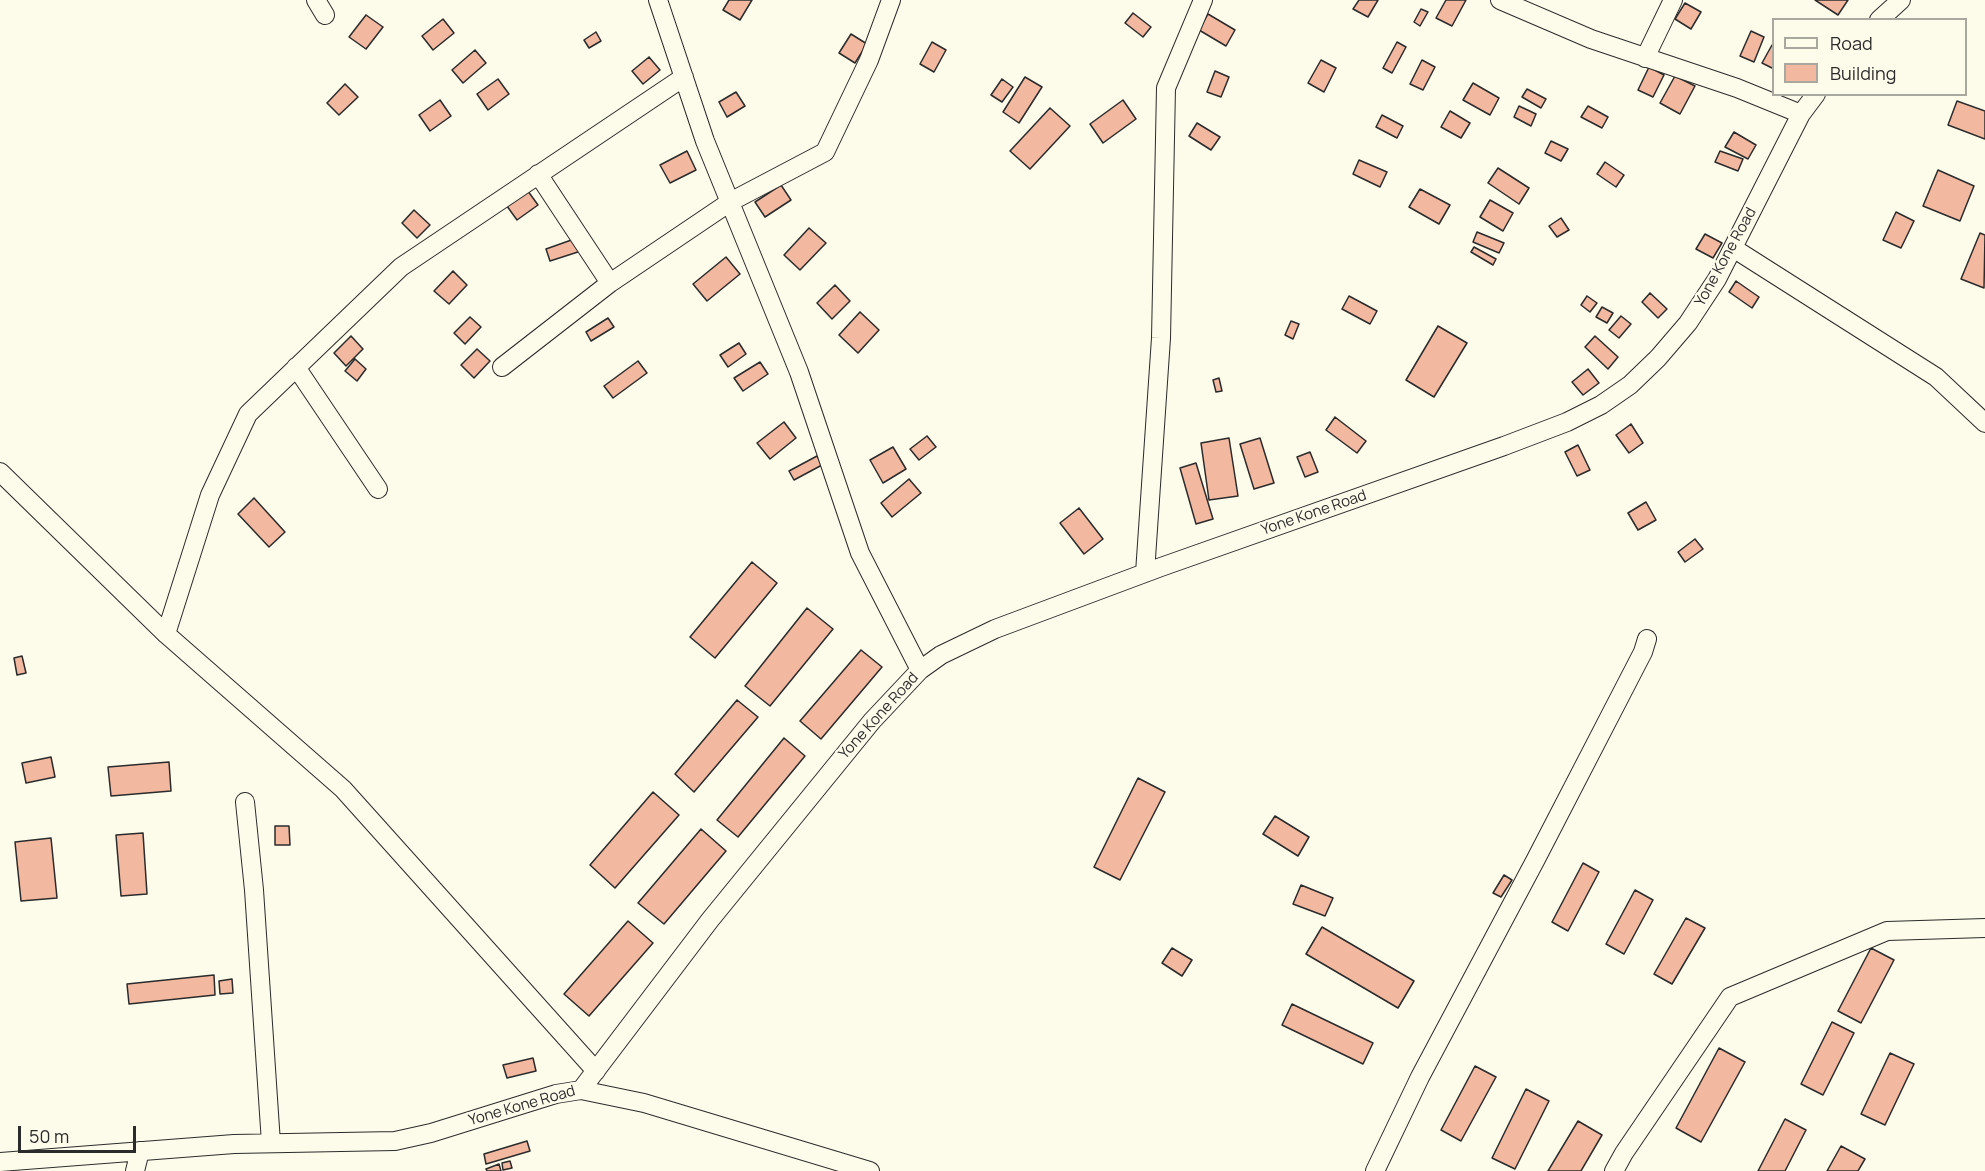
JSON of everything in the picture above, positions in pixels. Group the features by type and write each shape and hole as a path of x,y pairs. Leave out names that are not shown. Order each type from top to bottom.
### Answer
{"street":[{"path":"658,0 705,141 799,372 860,553 920,670"},
{"path":"502,367 610,283 730,202 825,152 869,60 891,0"},
{"path":"1144,573 1161,338 1166,88 1203,0"},
{"path":"1500,0 1592,39 1737,88 1801,114"},
{"path":"1645,58 1673,0"},
{"path":"1881,18 1900,0"},
{"path":"166,634 210,495 248,414 401,267 684,77"},
{"name":"Yone Kone Road","path":"0,1162 271,1143 395,1141 431,1133 555,1094 581,1090 717,911 872,721 920,670 941,656 995,629 1144,573 1504,446 1567,422 1601,405 1630,385 1658,358 1688,323 1717,279 1801,114 1814,96"},
{"path":"538,174 610,283"},
{"path":"1733,248 1936,377 1985,423"},
{"path":"296,367 378,489"},
{"path":"0,472 166,634 343,789 596,1071"},
{"path":"1375,1171 1420,1077 1546,839 1647,639"},
{"path":"245,802 255,890 271,1143"},
{"path":"1614,1171 1731,997 1887,931 1985,928"},
{"path":"581,1090 644,1103 870,1171"},
{"path":"135,1171 140,1151"}],"building":[{"path":"729,0 752,0 740,20 723,10"},
{"path":"1359,0 1378,0 1368,17 1353,9"},
{"path":"1446,0 1466,0 1452,26 1436,18"},
{"path":"1815,0 1848,0 1838,15"},
{"path":"1685,3 1701,12 1691,29 1675,19"},
{"path":"1421,9 1428,12 1420,26 1414,22"},
{"path":"1133,13 1151,27 1143,37 1125,23"},
{"path":"1208,14 1235,30 1226,46 1199,30"},
{"path":"366,15 383,27 366,49 349,37"},
{"path":"443,19 454,33 433,50 422,36"},
{"path":"1751,31 1764,37 1754,62 1740,56"},
{"path":"596,32 601,41 589,48 584,40"},
{"path":"851,34 867,44 855,63 839,53"},
{"path":"932,42 946,50 934,72 920,64"},
{"path":"1397,42 1406,47 1392,73 1383,68"},
{"path":"1772,45 1772,68 1762,63"},
{"path":"475,50 486,63 463,83 452,70"},
{"path":"649,57 660,70 643,84 632,71"},
{"path":"1321,60 1336,68 1324,92 1308,83"},
{"path":"1422,60 1435,67 1423,90 1410,84"},
{"path":"1649,67 1664,75 1653,97 1638,90"},
{"path":"1215,71 1229,77 1221,97 1207,92"},
{"path":"1675,76 1695,86 1680,114 1660,103"},
{"path":"1025,77 1042,87 1019,123 1003,112"},
{"path":"498,79 509,94 488,110 477,94"},
{"path":"1002,79 1013,87 1002,102 991,95"},
{"path":"1473,83 1499,98 1490,115 1463,100"},
{"path":"345,84 358,97 339,115 327,103"},
{"path":"1527,89 1546,99 1541,108 1522,97"},
{"path":"736,92 745,106 727,117 719,102"},
{"path":"440,100 451,116 430,131 419,115"},
{"path":"1123,100 1136,119 1103,143 1090,124"},
{"path":"1957,101 1985,111 1985,139 1948,125"},
{"path":"1519,106 1536,114 1531,126 1514,117"},
{"path":"1588,106 1608,117 1602,128 1581,117"},
{"path":"1050,108 1070,126 1030,169 1010,151"},
{"path":"1450,111 1470,123 1461,138 1441,127"},
{"path":"1382,115 1403,126 1397,138 1376,127"},
{"path":"1197,123 1220,137 1211,150 1189,136"},
{"path":"1734,132 1756,145 1748,159 1725,147"},
{"path":"1551,141 1568,149 1561,161 1545,153"},
{"path":"687,151 696,170 670,183 660,165"},
{"path":"1720,151 1743,159 1738,171 1715,162"},
{"path":"1359,160 1387,172 1380,187 1353,174"},
{"path":"1605,162 1624,175 1616,187 1597,174"},
{"path":"1498,168 1529,188 1519,204 1488,183"},
{"path":"1938,170 1974,186 1960,221 1923,206"},
{"path":"781,185 791,200 765,217 755,202"},
{"path":"525,187 538,205 517,220 504,202"},
{"path":"1420,189 1450,205 1439,224 1409,207"},
{"path":"1490,200 1513,213 1503,231 1480,217"},
{"path":"414,210 430,225 417,238 402,223"},
{"path":"1896,212 1914,221 1901,248 1883,240"},
{"path":"1561,218 1569,230 1557,237 1549,226"},
{"path":"809,228 826,243 800,270 784,255"},
{"path":"1477,232 1504,243 1499,253 1473,242"},
{"path":"1980,233 1985,235 1984,288 1961,279"},
{"path":"1705,234 1722,243 1713,258 1696,249"},
{"path":"577,238 581,251 550,261 546,249"},
{"path":"1474,247 1496,259 1493,265 1471,252"},
{"path":"726,257 740,274 707,301 693,284"},
{"path":"453,271 467,285 449,304 434,291"},
{"path":"1736,281 1759,297 1752,308 1729,292"},
{"path":"835,285 850,301 832,319 817,303"},
{"path":"1650,293 1667,309 1658,318 1642,302"},
{"path":"1349,296 1377,311 1370,324 1342,309"},
{"path":"1587,296 1597,303 1590,312 1581,305"},
{"path":"1602,307 1613,313 1607,323 1596,317"},
{"path":"860,312 879,330 858,353 839,335"},
{"path":"1621,316 1631,324 1619,338 1609,330"},
{"path":"470,317 481,327 465,344 454,333"},
{"path":"608,318 614,327 591,341 586,332"},
{"path":"1291,321 1299,324 1293,339 1285,335"},
{"path":"1438,326 1467,343 1434,397 1406,380"},
{"path":"351,336 363,349 346,366 334,353"},
{"path":"1595,336 1618,357 1608,369 1585,347"},
{"path":"739,343 746,354 728,367 720,355"},
{"path":"477,349 490,361 474,378 461,365"},
{"path":"355,359 366,369 357,381 345,371"},
{"path":"638,361 647,373 613,398 604,386"},
{"path":"760,362 768,374 743,391 734,378"},
{"path":"1588,369 1599,383 1583,395 1572,382"},
{"path":"1219,378 1222,391 1216,392 1213,380"},
{"path":"1335,417 1366,441 1357,453 1326,430"},
{"path":"784,422 796,438 770,459 757,443"},
{"path":"1631,424 1643,443 1629,453 1616,435"},
{"path":"927,436 936,447 919,460 910,449"},
{"path":"1229,438 1238,496 1209,500 1201,443"},
{"path":"1260,438 1274,483 1254,489 1240,444"},
{"path":"1578,445 1590,470 1577,476 1565,452"},
{"path":"893,447 906,469 883,483 870,460"},
{"path":"1310,452 1318,472 1305,477 1297,457"},
{"path":"817,456 822,465 794,480 789,471"},
{"path":"1196,463 1213,519 1196,524 1180,468"},
{"path":"909,479 921,493 892,517 881,503"},
{"path":"254,498 285,532 269,547 238,514"},
{"path":"1646,502 1656,520 1638,530 1628,513"},
{"path":"1079,508 1103,539 1084,554 1060,523"},
{"path":"1695,539 1703,549 1685,562 1678,552"},
{"path":"752,562 777,583 715,658 690,637"},
{"path":"807,608 833,629 770,706 745,686"},
{"path":"861,650 882,667 821,739 800,721"},
{"path":"22,656 26,673 17,675 14,658"},
{"path":"737,700 758,717 694,792 675,774"},
{"path":"784,738 805,756 738,837 717,820"},
{"path":"51,757 55,777 26,783 22,763"},
{"path":"169,762 171,791 111,796 108,767"},
{"path":"1138,778 1165,792 1120,880 1094,867"},
{"path":"653,792 679,815 615,888 590,865"},
{"path":"1275,816 1309,837 1298,856 1263,834"},
{"path":"275,826 289,826 290,845 275,845"},
{"path":"701,829 726,851 664,924 638,903"},
{"path":"143,833 147,894 121,896 116,835"},
{"path":"51,838 57,898 21,901 15,842"},
{"path":"1583,863 1599,872 1568,931 1552,922"},
{"path":"1504,875 1512,880 1501,897 1493,893"},
{"path":"1301,885 1333,898 1325,916 1293,904"},
{"path":"1635,890 1653,900 1624,954 1606,944"},
{"path":"1686,918 1705,928 1672,984 1654,974"},
{"path":"628,921 653,943 589,1016 564,994"},
{"path":"1322,927 1414,981 1398,1008 1306,954"},
{"path":"1172,948 1192,960 1182,976 1162,963"},
{"path":"1871,948 1894,960 1861,1023 1838,1011"},
{"path":"214,975 215,995 129,1004 127,984"},
{"path":"232,979 233,993 220,994 219,981"},
{"path":"1292,1004 1373,1043 1363,1064 1282,1025"},
{"path":"1832,1022 1854,1033 1823,1095 1801,1084"},
{"path":"1719,1048 1745,1062 1701,1142 1676,1128"},
{"path":"1890,1053 1914,1064 1885,1125 1861,1114"},
{"path":"533,1058 536,1071 507,1078 503,1065"},
{"path":"1475,1066 1496,1077 1461,1141 1441,1130"},
{"path":"1526,1089 1549,1101 1515,1169 1492,1158"},
{"path":"1785,1119 1806,1130 1785,1171 1758,1171"},
{"path":"1578,1121 1602,1135 1581,1171 1548,1171"},
{"path":"527,1141 530,1151 486,1164 484,1154"},
{"path":"1841,1146 1865,1159 1858,1171 1827,1171"},
{"path":"510,1161 512,1168 503,1170 502,1163"},
{"path":"499,1164 501,1171 487,1171 486,1169"}]}
